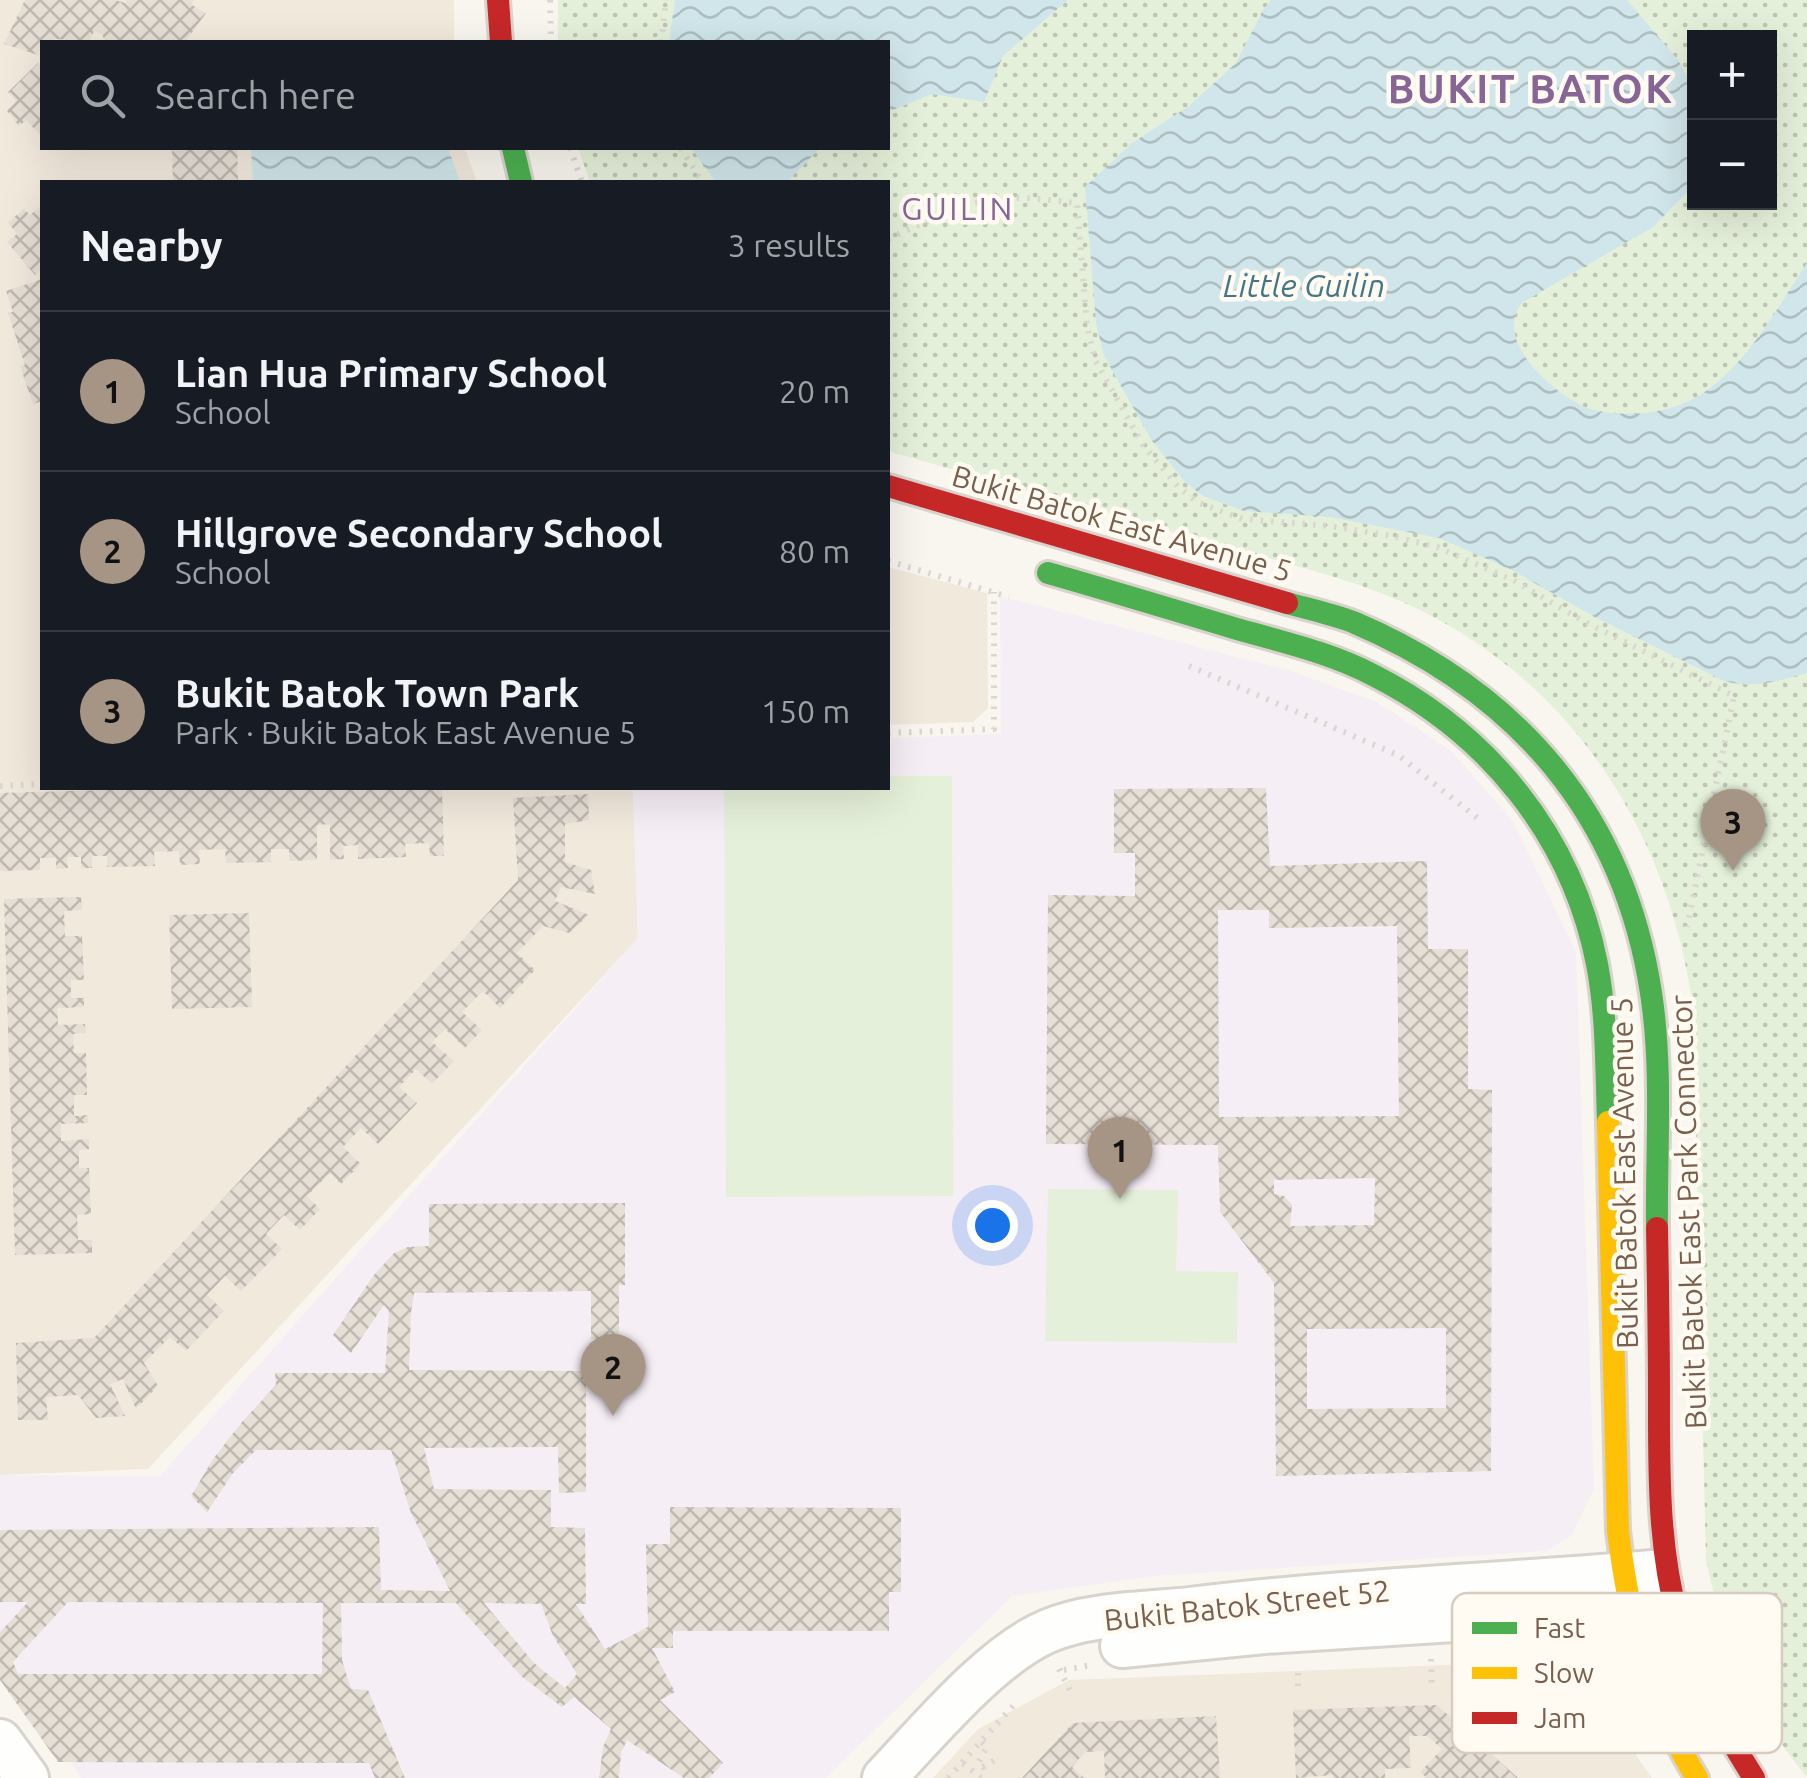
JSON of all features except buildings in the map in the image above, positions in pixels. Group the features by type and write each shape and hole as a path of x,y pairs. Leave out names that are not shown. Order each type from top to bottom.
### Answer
{"street":[{"path":"498,0 500,40"},
{"path":"513,150 521,180"},
{"name":"Bukit Batok East Avenue 5","path":"890,487 1332,615 1386,636 1421,653 1486,696 1542,750 1566,780 1588,813 1623,882 1636,918 1652,994 1659,1432 1673,1593"},
{"name":"Bukit Batok East Avenue 5","path":"1018,564 1308,650 1371,674 1429,706 1482,748 1526,798 1544,826 1587,916 1606,1016 1615,1453 1625,1592"},
{"name":"Bukit Batok Street 52","path":"1616,1593 1672,1588"},
{"name":"Bukit Batok Street 52","path":"1579,1593 1625,1592"},
{"name":"Bukit Batok Street 52","path":"884,1778 944,1715 1013,1652 1046,1632 1078,1622 1260,1600 1452,1596"},
{"name":"Bukit Batok Street 52","path":"923,1778 1030,1674 1062,1674 1081,1650 1452,1611"},
{"path":"0,1742 27,1778"},
{"name":"Bukit Batok East Avenue 5","path":"1682,1753 1696,1778"},
{"name":"Bukit Batok East Avenue 5","path":"1738,1753 1754,1778"}],"path":[{"path":"550,0 550,40"},
{"path":"660,40 666,0"},
{"path":"571,150 581,180"},
{"path":"682,150 701,180"},
{"path":"890,238 986,200 1022,198 1077,203 1087,326 1096,360 1144,444 1189,495 1220,513 1243,520 1330,526 1437,547 1513,580 1586,622 1734,696 1686,932"},
{"path":"890,562 1012,598"},
{"path":"890,732 994,728 994,592"},
{"path":"1172,658 1398,754 1492,829"},
{"path":"0,786 40,784"},
{"path":"982,1742 986,1747 978,1763 983,1766 1000,1757"},
{"path":"963,1763 981,1778"}],"shaded area":[{"path":"0,0 454,0 454,40 40,40 40,150 466,150 476,180 40,180 40,790 633,790 638,938 148,1469 0,1475"},
{"path":"890,568 987,593 988,708 973,722 890,725"},
{"path":"1000,596 1288,670 1377,702 1451,751 1513,821 1576,952 1594,1489 1571,1536 1547,1551 1155,1576 1012,1596 826,1778 81,1778 23,1686 0,1661 0,1475 160,1476 638,938 633,790 890,790 890,738 1001,734"},
{"path":"1452,1665 1452,1753 1635,1753 1652,1778 933,1778 978,1729 1069,1680"}],"green space":[{"path":"558,0 1807,0 1807,1777 1782,1744 1782,1593 1714,1593 1706,1560 1693,1006 1662,882 1637,825 1605,772 1567,723 1523,679 1473,640 1416,608 1310,570 890,452 890,180 589,180 579,150 890,150 890,40 558,40"},
{"path":"890,776 952,776 953,1196 726,1197 724,790 890,790"},
{"path":"1048,1189 1178,1190 1176,1271 1238,1272 1237,1343 1045,1341"}],"water":[{"path":"675,0 1068,0 1003,56 984,102 932,94 890,111 890,40 669,40"},
{"name":"Little Guilin","path":"1271,0 1627,0 1678,60 1687,76 1687,192 1653,227 1523,302 1515,317 1515,333 1531,365 1577,403 1613,413 1660,411 1702,393 1738,362 1807,263 1807,673 1755,684 1724,681 1591,615 1510,569 1439,538 1330,517 1244,511 1203,496 1185,482 1152,441 1104,356 1096,323 1085,187 1132,143 1189,106 1236,63"},
{"path":"251,150 449,150 459,180 253,180"},
{"path":"692,150 818,150 789,180 715,180"}],"traffic: fast":[{"path":"513,150 521,180"},
{"path":"1048,573 1357,667 1415,699 1488,758 1519,793 1545,832 1568,873 1585,917 1603,1003 1608,1122"},
{"path":"1287,603 1353,622 1412,651 1465,684 1513,723 1554,767 1588,816 1616,870 1637,929 1651,993 1658,1081 1657,1228"}],"traffic: slow":[{"path":"1608,1122 1618,1531 1628,1593"},
{"path":"1682,1753 1697,1778"}],"traffic: jam":[{"path":"498,0 501,40"},
{"path":"890,487 1287,603"},
{"path":"1657,1228 1660,1481 1671,1593"},
{"path":"1739,1753 1754,1778"}],"place":[{"name":"Bukit Batok Town Park","path":"1733,871"},
{"name":"Lian Hua Primary School","path":"1120,1199"},
{"name":"Hillgrove Secondary School","path":"613,1416"}],"district":[{"name":"BUKIT BATOK","path":"1531,88"},
{"name":"GUILIN","path":"958,208"}]}
